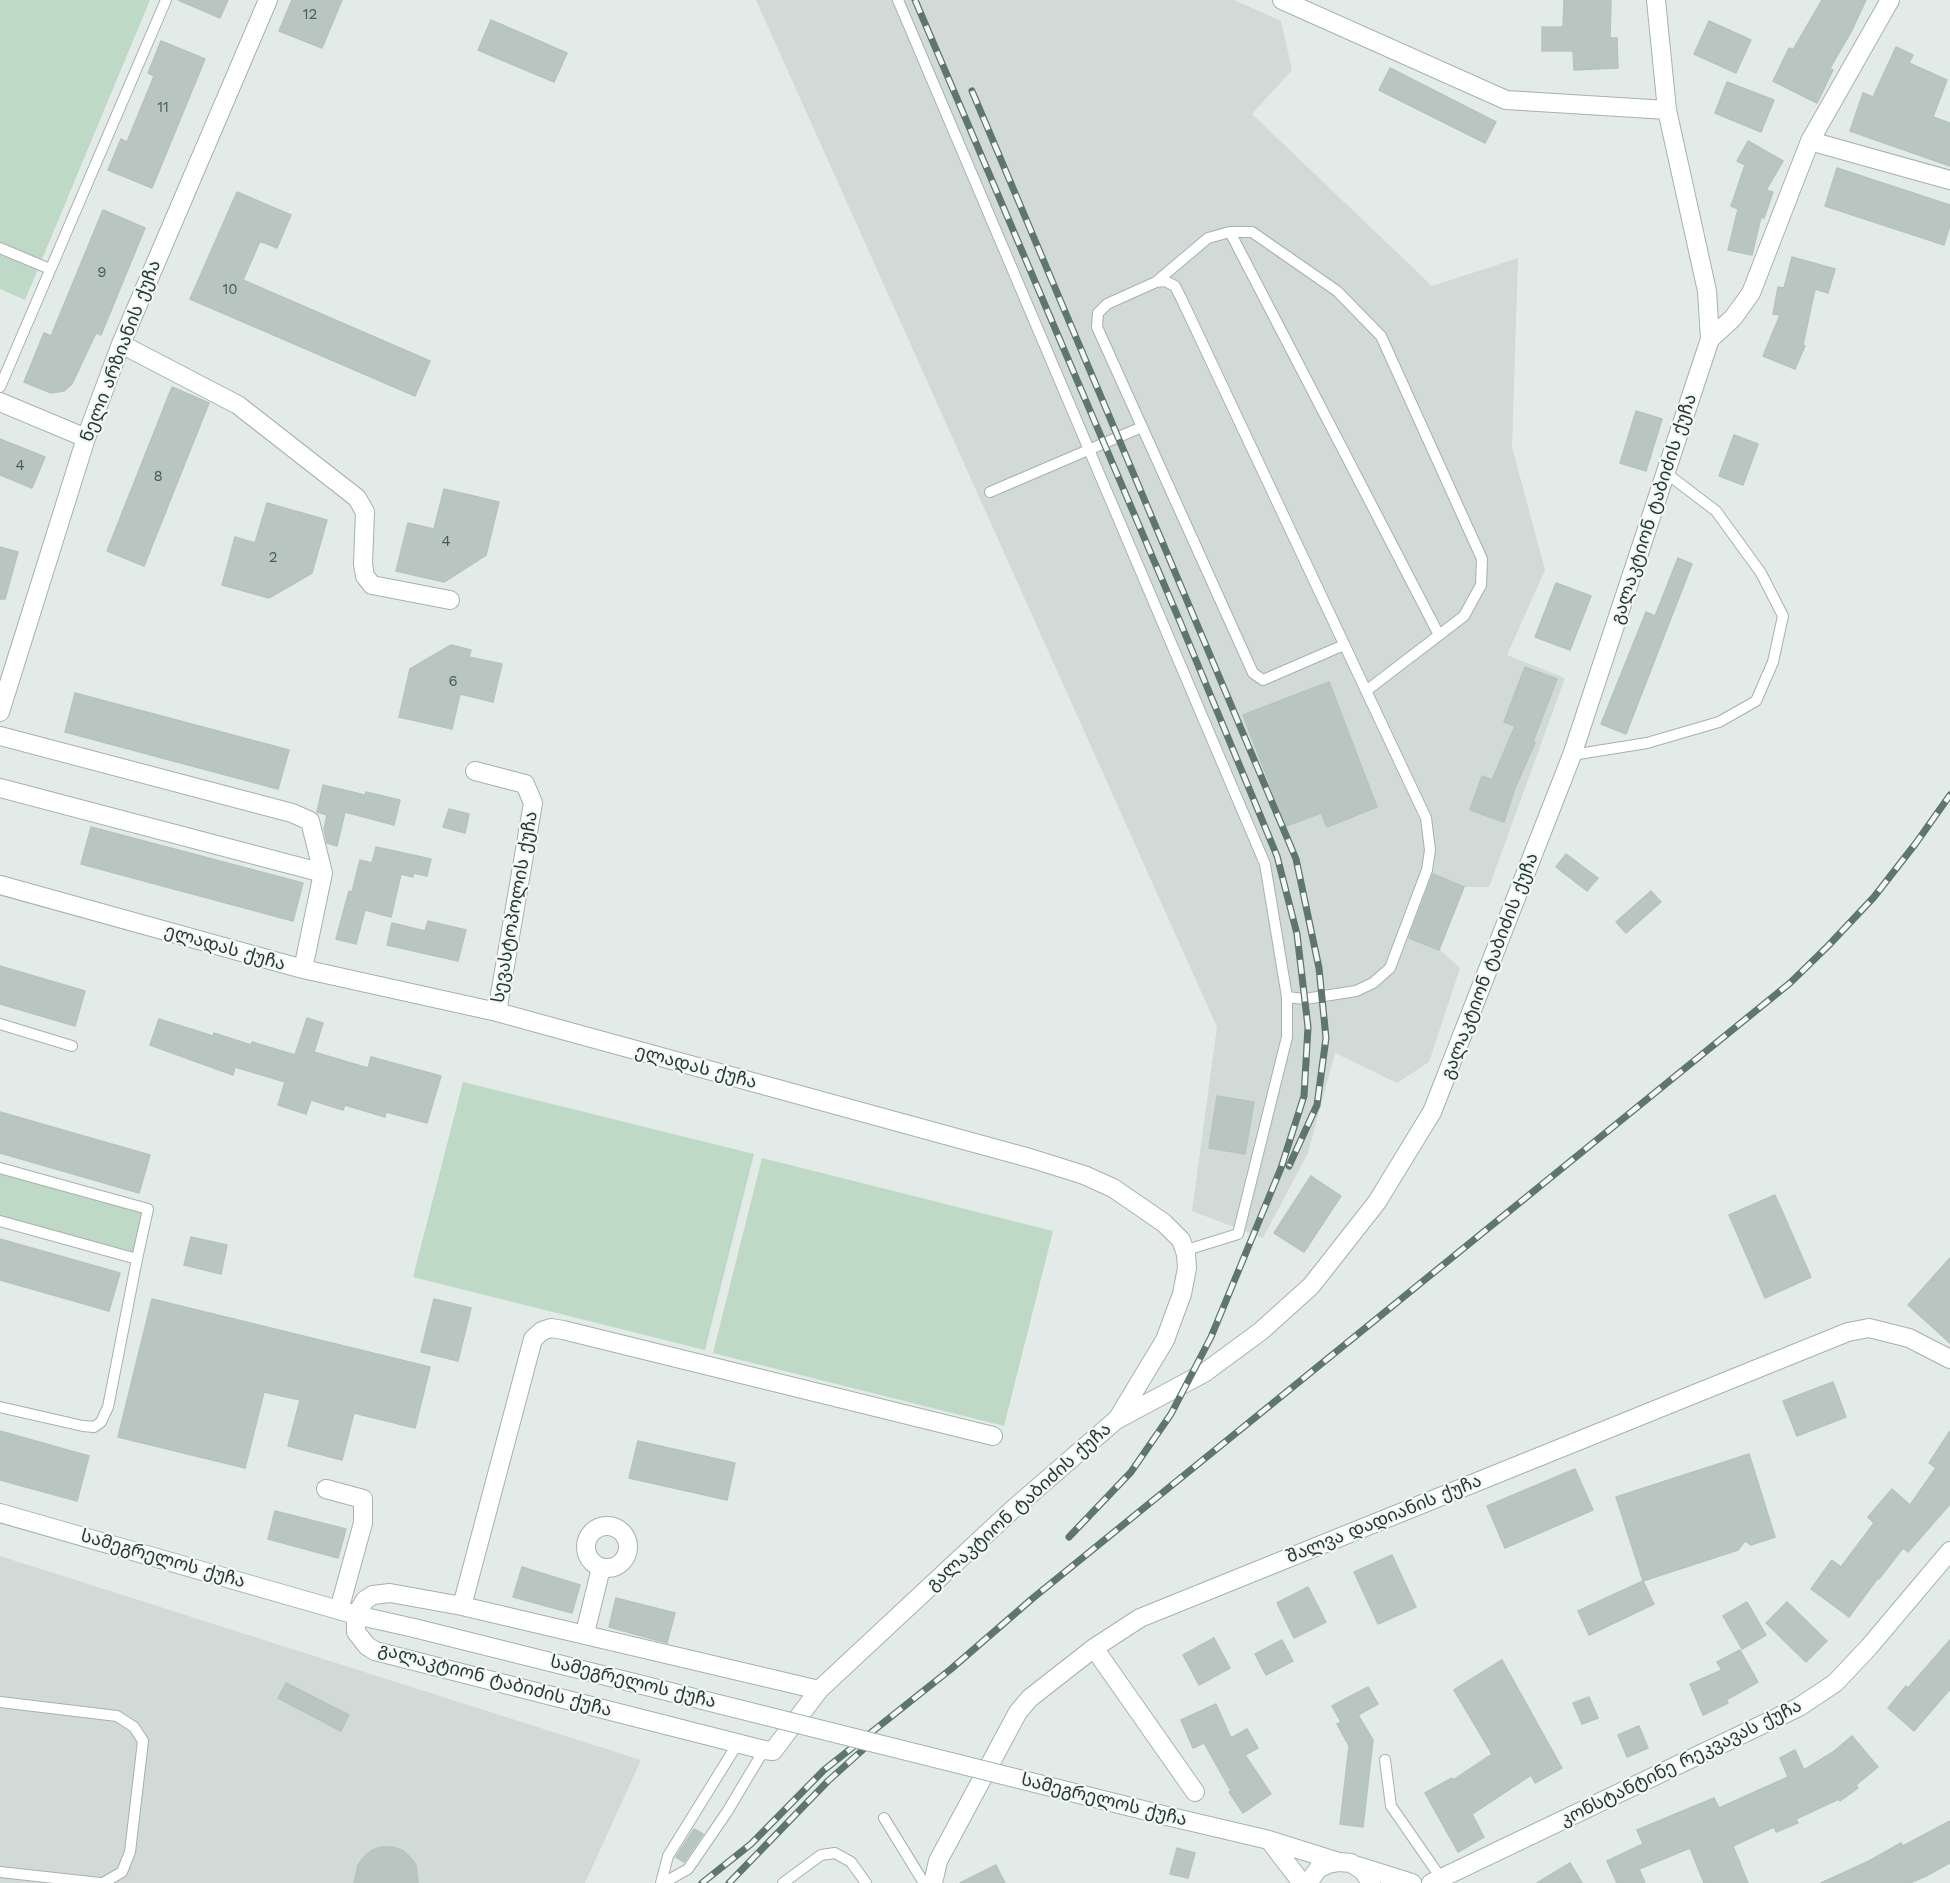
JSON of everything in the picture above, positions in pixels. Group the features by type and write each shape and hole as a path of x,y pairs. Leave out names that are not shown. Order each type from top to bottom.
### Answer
{"street":[{"name":"ნელი არზიანის ქუჩა","path":"0,711 86,438 121,344 268,0"},
{"path":"1282,0 1307,6 1506,100 1667,110"},
{"name":"გალაკტიონ ტაბიძის ქუჩა","path":"348,1613 356,1632 367,1646 375,1650 773,1751 819,1690 1012,1510 1116,1420 1204,1373 1261,1331 1311,1286 1377,1202 1432,1112 1572,755 1710,339 1707,291 1667,110 1656,0"},
{"path":"1710,339 1733,318 1751,293 1809,141 1890,0"},
{"path":"1809,141 1950,180"},
{"path":"121,344 238,405 357,498 364,512 363,564 365,576 372,585 450,600"},
{"path":"0,402 86,438"},
{"path":"0,736 292,813 310,821 323,873 303,969"},
{"name":"სევასტოპოლის ქუჩა","path":"475,771 525,784 533,803 497,1012"},
{"path":"0,788 323,873"},
{"name":"ელადას ქუჩა","path":"0,885 303,969 497,1012 1033,1159 1084,1175 1113,1188 1164,1223 1181,1240 1186,1254"},
{"path":"1116,1420 1148,1371 1172,1323 1182,1294 1186,1254"},
{"path":"462,1606 533,1339 542,1331 551,1328 993,1436"},
{"name":"შალვა დადიანის ქუჩა","path":"933,1883 938,1861 1018,1712 1030,1698 1094,1648 1140,1618 1848,1332 1869,1328 1909,1338 1950,1359"},
{"path":"326,1489 363,1499 363,1523 348,1613"},
{"name":"სამეგრელოს ქუჩა","path":"0,1513 348,1613 1269,1840 1345,1863"},
{"name":"კონსტანტინე რეკვავას ქუჩა","path":"1436,1880 1799,1707 1834,1683 1869,1647 1950,1551"},
{"path":"585,1634 602,1568"},
{"path":"348,1613 365,1600 381,1593 462,1606 819,1690"},
{"path":"1094,1648 1195,1792"},
{"path":"1269,1840 1302,1883"},
{"path":"1345,1863 1363,1871 1371,1883"},
{"path":"1308,1883 1318,1869 1328,1864 1345,1863 1412,1883"}],"lane":[{"path":"0,387 166,0"},
{"path":"898,0 1265,864 1287,997 1287,1036 1238,1234 1193,1248 1186,1254"},
{"path":"1230,232 1439,635"},
{"path":"1344,645 1263,680 1253,673 1097,327 1098,313 1107,304 1156,282 1208,238 1230,232 1252,232 1337,291 1381,336 1482,559 1481,585 1464,616 1366,692"},
{"path":"0,248 50,269"},
{"path":"1156,282 1165,281 1175,286 1426,818 1430,850 1427,870 1389,968 1373,983 1356,991 1305,999 1287,997"},
{"path":"990,492 1142,427"},
{"path":"1572,755 1647,743 1719,722 1756,701 1773,662 1783,616 1761,573 1716,511 1666,473"},
{"path":"0,1024 72,1046"},
{"path":"0,1168 148,1209 108,1407 101,1422 94,1427 82,1426 0,1407"},
{"path":"0,1221 137,1259"},
{"path":"0,1702 117,1716 134,1727 143,1742 130,1852 122,1872 102,1883 0,1872"},
{"path":"662,1883 668,1856 738,1743"},
{"path":"662,1883 688,1869 764,1750"},
{"path":"1385,1760 1391,1806 1436,1880"},
{"path":"884,1818 924,1883"},
{"path":"783,1883 821,1855 835,1853 851,1862 866,1883"}],"shaded area":[{"path":"756,0 1234,0 1281,21 1292,70 1252,114 1432,286 1518,258 1512,447 1545,570 1507,655 1565,678 1489,887 1464,887 1439,949 1460,968 1429,1062 1397,1083 1335,1053 1308,1153 1263,1238 1192,1211 1217,1027"},
{"path":"0,1556 641,1760 585,1883 0,1883"}],"green space":[{"path":"0,0 150,0 25,300 0,289"},
{"path":"463,1082 754,1154 705,1350 413,1277"},
{"path":"762,1158 1053,1231 1004,1426 713,1353"},
{"path":"0,1168 148,1209 137,1259 0,1221"}],"building":[{"path":"178,0 228,0 220,18"},
{"path":"292,0 342,0 322,48 279,31"},
{"path":"1564,0 1611,0 1610,38 1617,38 1618,68 1574,70 1573,51 1542,51 1542,27 1563,27"},
{"path":"1822,0 1866,0 1830,68 1833,70 1817,103 1773,81 1789,48 1793,50"},
{"path":"491,20 567,53 554,82 478,50"},
{"path":"1709,21 1751,40 1736,73 1694,54"},
{"path":"161,41 205,59 152,188 108,170 121,139 127,142 154,76 148,73"},
{"path":"1896,47 1913,55 1909,63 1947,80 1933,117 1950,123 1950,166 1850,131 1863,93 1873,97"},
{"path":"1390,68 1496,122 1485,143 1379,90"},
{"path":"1727,82 1774,100 1761,132 1715,113"},
{"path":"1748,141 1783,161 1766,190 1773,192 1764,218 1761,217 1752,255 1728,250 1738,209 1731,206 1745,165 1737,161"},
{"path":"1837,168 1950,205 1950,225 1944,245 1825,206"},
{"path":"237,192 291,215 277,248 260,241 243,280 430,361 415,396 190,299"},
{"path":"103,210 145,228 101,335 96,333 72,384 64,391 51,393 24,382 44,333 51,336"},
{"path":"1792,257 1835,269 1828,293 1815,289 1803,345 1805,346 1795,369 1763,356 1780,315 1773,314 1778,287 1784,288"},
{"path":"172,387 209,403 144,566 107,551"},
{"path":"1636,411 1662,419 1646,471 1620,463"},
{"path":"1734,435 1758,444 1743,485 1719,476"},
{"path":"0,439 45,457 32,488 0,475"},
{"path":"444,489 499,502 486,555 444,582 396,571 408,523 434,529"},
{"path":"267,503 327,520 312,573 269,598 222,585 235,537 255,543"},
{"path":"0,547 18,552 5,599 0,599"},
{"path":"1678,558 1692,564 1626,734 1601,724 1646,612 1655,616"},
{"path":"1556,583 1591,596 1570,650 1535,637"},
{"path":"451,645 471,650 469,657 502,664 493,702 460,694 452,729 399,717 410,669"},
{"path":"1525,667 1557,679 1504,822 1470,810 1482,776 1492,780 1515,726 1504,722"},
{"path":"1329,682 1377,807 1327,827 1321,813 1286,826 1243,715"},
{"path":"75,693 289,750 278,789 65,732"},
{"path":"323,785 400,800 394,825 345,812 337,846 327,843 324,829 327,815 317,812"},
{"path":"449,809 469,814 465,833 443,827"},
{"path":"91,827 303,883 293,921 81,864"},
{"path":"376,847 431,859 427,876 413,873 413,877 401,874 391,917 365,910 356,944 336,939 360,860 372,863"},
{"path":"1566,854 1598,878 1587,891 1556,867"},
{"path":"1433,874 1464,887 1439,950 1409,938"},
{"path":"1651,891 1661,902 1626,933 1616,922"},
{"path":"428,921 466,930 458,961 387,945 392,923 425,931"},
{"path":"0,966 85,991 75,1026 0,1004"},
{"path":"307,1018 323,1023 314,1052 368,1068 371,1057 441,1076 427,1123 386,1112 385,1117 345,1105 343,1110 311,1100 306,1114 278,1105 285,1082 235,1067 233,1075 150,1045 159,1019 213,1036 214,1033 251,1045 252,1042 295,1055"},
{"path":"1217,1096 1254,1102 1245,1154 1209,1148"},
{"path":"0,1112 150,1155 139,1193 0,1153"},
{"path":"1311,1176 1341,1196 1304,1252 1274,1233"},
{"path":"1775,1195 1811,1277 1765,1298 1729,1215"},
{"path":"191,1237 227,1245 221,1274 184,1265"},
{"path":"0,1239 120,1273 109,1311 0,1280"},
{"path":"1950,1258 1950,1343 1908,1305"},
{"path":"152,1299 430,1367 415,1428 354,1413 342,1460 288,1446 300,1400 264,1392 245,1468 118,1437"},
{"path":"434,1299 471,1308 458,1361 421,1352"},
{"path":"1833,1382 1846,1417 1797,1436 1783,1401"},
{"path":"0,1431 89,1456 77,1501 0,1480"},
{"path":"1950,1431 1950,1504 1908,1552 1903,1548 1849,1617 1811,1589 1832,1560 1841,1567 1874,1523 1868,1517 1892,1489 1910,1505 1936,1468 1929,1463"},
{"path":"638,1441 735,1463 727,1500 629,1478"},
{"path":"1749,1454 1775,1537 1751,1545 1745,1541 1738,1550 1643,1581 1616,1497"},
{"path":"1575,1469 1593,1510 1505,1548 1487,1506"},
{"path":"275,1511 346,1529 338,1558 268,1539"},
{"path":"1392,1555 1416,1607 1378,1624 1354,1572"},
{"path":"522,1567 580,1585 572,1613 513,1597"},
{"path":"1643,1581 1654,1604 1589,1635 1578,1611"},
{"path":"1308,1587 1326,1622 1294,1638 1277,1603"},
{"path":"616,1598 675,1613 667,1643 609,1627"},
{"path":"1747,1602 1766,1635 1742,1649 1723,1616"},
{"path":"1787,1602 1827,1641 1806,1662 1766,1623"},
{"path":"1214,1638 1230,1668 1199,1685 1183,1655"},
{"path":"1282,1640 1293,1661 1266,1675 1255,1654"},
{"path":"1950,1640 1950,1689 1914,1731 1888,1708"},
{"path":"1740,1650 1758,1682 1726,1700 1728,1703 1703,1715 1690,1684 1722,1670 1717,1662"},
{"path":"1502,1660 1562,1768 1535,1783 1531,1775 1472,1814 1484,1837 1458,1852 1425,1793 1452,1778 1453,1780 1492,1754 1454,1690"},
{"path":"286,1683 349,1715 341,1731 278,1698"},
{"path":"1368,1687 1378,1704 1358,1715 1373,1740 1363,1827 1340,1824 1349,1746 1337,1724 1341,1722 1332,1706"},
{"path":"1589,1697 1598,1718 1582,1724 1573,1703"},
{"path":"1216,1704 1231,1738 1247,1729 1258,1748 1245,1755 1271,1794 1243,1813 1229,1792 1231,1791 1204,1743 1193,1748 1181,1720"},
{"path":"1639,1726 1648,1748 1627,1757 1618,1735"},
{"path":"1852,1736 1878,1767 1856,1785 1858,1788 1840,1801 1839,1799 1796,1819 1798,1823 1776,1832 1774,1827 1733,1846 1748,1883 1704,1883 1690,1848 1639,1869 1645,1883 1617,1883 1607,1861 1643,1844 1637,1830 1714,1798 1719,1808 1788,1777 1780,1758 1795,1750 1804,1770 1833,1752"},
{"path":"1950,1821 1950,1863 1926,1876 1910,1883 1821,1883 1901,1843 1903,1846"},
{"path":"694,1829 703,1834 684,1862 676,1857"},
{"path":"382,1847 402,1850 410,1857 416,1865 418,1883 354,1883 358,1865 364,1857 372,1850"},
{"path":"1177,1848 1195,1853 1188,1878 1170,1874"},
{"path":"1570,1863 1582,1883 1537,1883"},
{"path":"996,1865 1005,1883 960,1883"}],"railway":[{"path":"915,0 1181,624 1277,856 1297,934 1308,1027 1304,1096 1281,1168 1211,1337 1171,1414 1131,1472 1069,1537"},
{"path":"972,91 1296,859 1319,968 1326,1038 1317,1105 1289,1166"},
{"path":"702,1883 751,1844 824,1770 951,1669 1033,1598 1790,983 1874,897 1950,795"},
{"path":"729,1883 828,1781 867,1746"}]}
